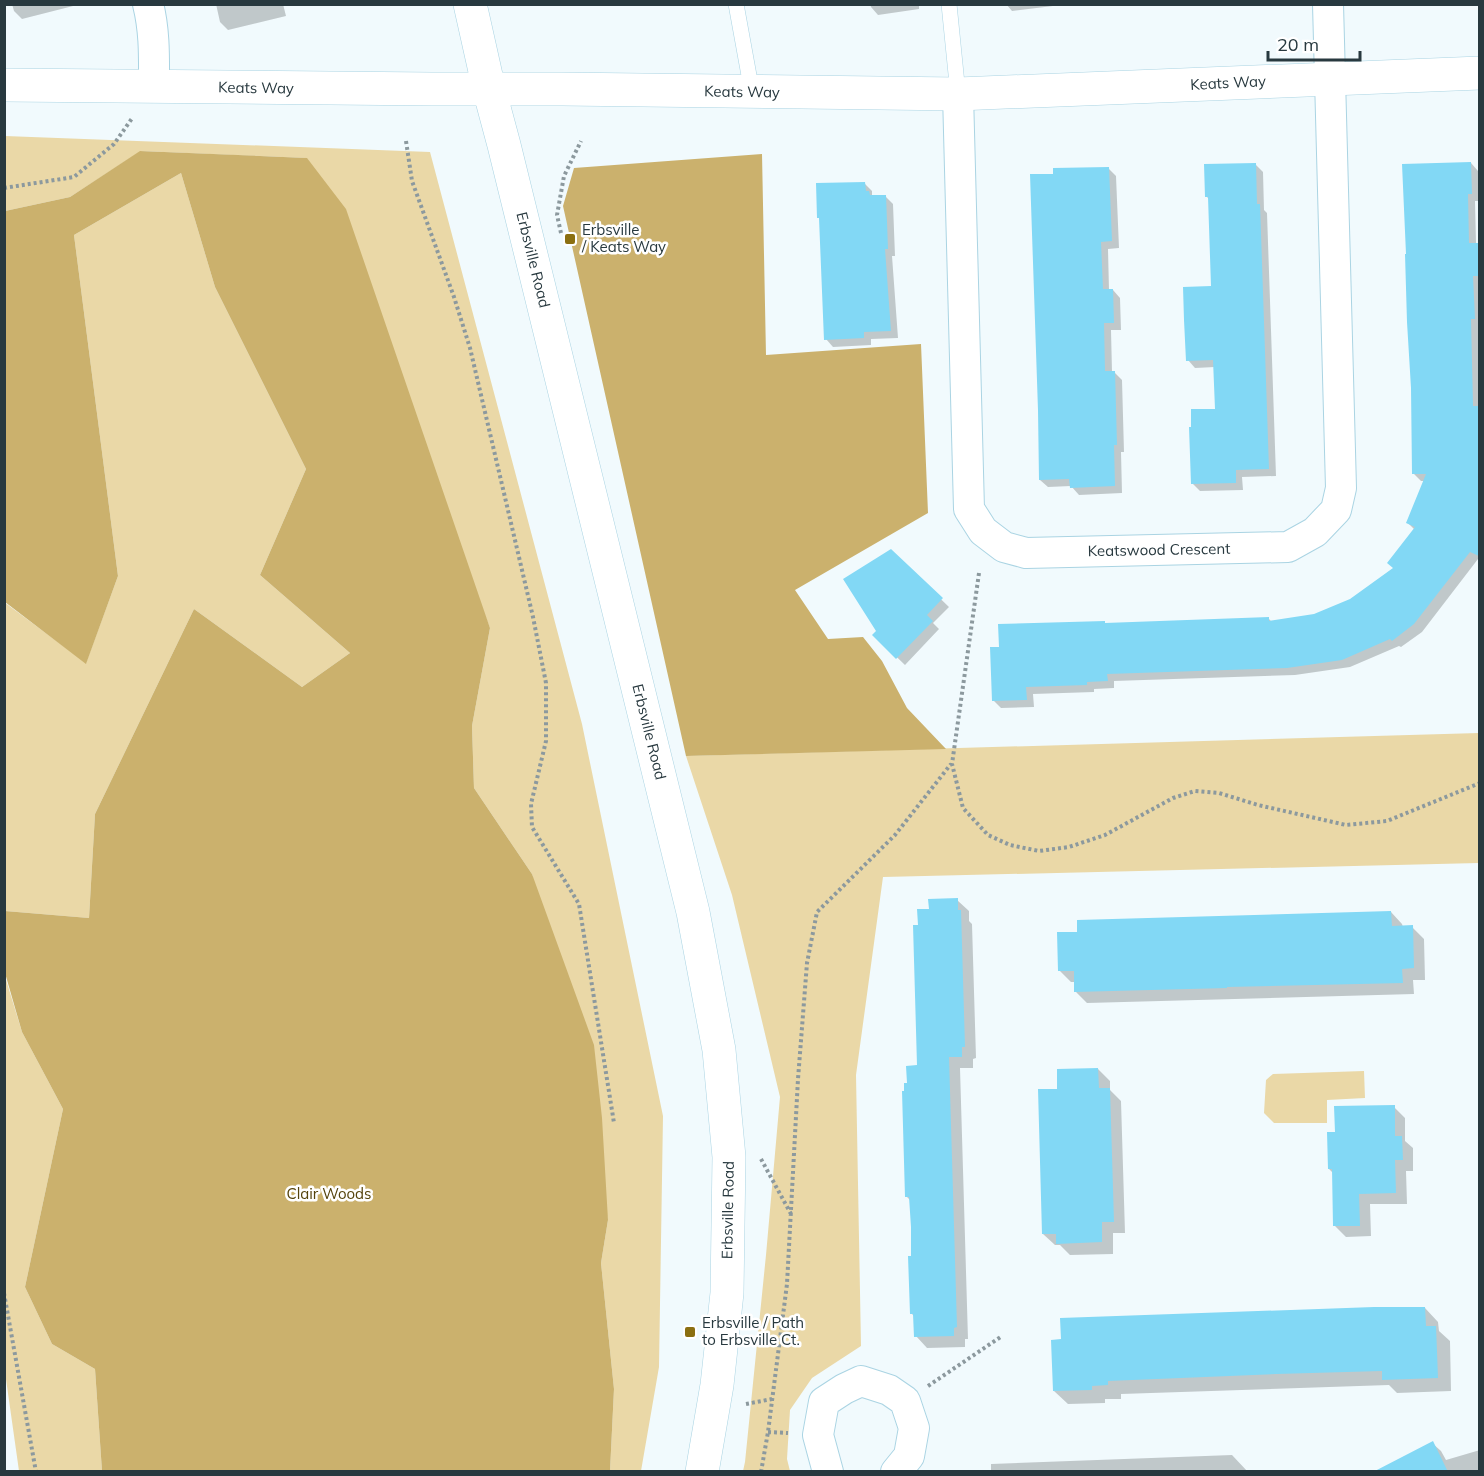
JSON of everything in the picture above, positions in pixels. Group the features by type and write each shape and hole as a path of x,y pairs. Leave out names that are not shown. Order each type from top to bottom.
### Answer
{"main road":[{"name":"Erbsville Road","path":"470,4 489,89 693,912 719,1050 729,1157 727,1293 717,1385 702,1472"},
{"name":"Keats Way","path":"4,85 958,94 1479,73"}],"street":[{"path":"148,4 154,42 154,87"},
{"name":"Keatswood Crescent","path":"958,94 969,509 983,531 1004,547 1026,553 1288,547 1316,532 1336,510 1341,488 1328,4"},
{"path":"828,1472 818,1435 824,1402 861,1381 889,1389 905,1401 914,1428 909,1456 896,1472"}],"lane":[{"path":"736,4 752,92"},
{"path":"950,4 958,94"}],"path":[{"path":"4,188 74,177 114,144 154,87"},
{"path":"406,141 412,181 470,348 533,616 546,682 546,741 531,804 532,827 579,904 614,1123"},
{"path":"979,573 952,764 963,808 988,835 1010,845 1039,851 1069,847 1105,835 1173,798 1195,791 1219,793 1278,810 1346,825 1388,821 1479,783"},
{"path":"760,1472 768,1432 787,1284 807,963 817,912 895,835 952,764"},
{"path":"4,1293 36,1472"},
{"path":"905,1401 1002,1336"}],"shaded area":[{"path":"5,136 430,152 582,724 663,1116 659,1367 641,1471 610,1471 614,1389 601,1263 608,1220 532,874 474,788 472,726 490,628 306,158 141,151 70,197 5,211"},
{"path":"181,173 215,287 306,469 260,575 350,653 302,687 194,609 95,814 89,918 5,911 4,602 86,663 118,576 74,235"},
{"path":"1479,733 1479,863 883,877 856,1075 861,1346 812,1378 790,1410 787,1459 790,1471 743,1471 780,1097 732,895 686,756"},
{"path":"4,973 22,1032 63,1109 25,1287 52,1344 95,1369 102,1471 19,1471 4,1365"},
{"path":"1364,1071 1365,1098 1327,1100 1327,1123 1274,1123 1264,1113 1266,1080 1273,1074"}],"green space":[{"name":"Clair Woods","path":"140,151 307,158 346,209 490,628 472,726 474,788 532,874 594,1045 602,1118 608,1220 601,1263 614,1389 610,1471 102,1471 95,1369 52,1344 25,1287 63,1109 22,1032 5,973 5,911 89,918 95,814 194,609 302,687 350,653 260,575 306,469 215,287 181,173 74,235 118,576 86,664 5,602 5,211 70,197"},
{"path":"762,154 766,355 921,344 928,513 795,590 828,639 863,637 882,661 907,708 946,749 686,756 563,206 574,168"}],"building":[{"path":"1471,162 1472,194 1468,194 1469,243 1479,243 1479,276 1473,276 1475,319 1471,319 1473,406 1478,406 1479,556 1470,552 1414,624 1392,641 1390,639 1342,660 1287,668 1107,674 1108,681 1087,682 1087,685 1026,687 1027,700 992,701 990,647 999,647 998,624 1269,617 1269,621 1314,614 1350,599 1393,568 1387,563 1415,527 1406,523 1426,474 1412,474 1402,164"},
{"path":"1256,163 1257,204 1260,204 1269,469 1236,470 1236,483 1191,484 1189,427 1191,427 1191,409 1215,409 1213,360 1186,361 1184,320 1183,287 1211,286 1208,197 1205,197 1204,164"},
{"path":"1109,167 1112,241 1101,242 1103,289 1113,289 1114,323 1104,323 1105,371 1115,371 1117,445 1114,445 1115,486 1070,488 1069,479 1039,480 1030,174 1053,174 1053,168"},
{"path":"865,182 866,191 869,191 870,195 886,195 888,249 885,249 891,331 864,332 864,338 824,340 816,183"},
{"path":"891,549 943,598 927,615 933,621 896,659 872,635 876,631 843,579"},
{"path":"958,898 958,910 961,910 965,1047 962,1047 962,1057 949,1057 957,1327 954,1328 954,1336 914,1337 913,1314 910,1314 908,1256 911,1256 911,1227 909,1197 905,1197 902,1091 904,1091 904,1083 907,1083 906,1066 917,1065 913,925 918,925 917,909 929,909 928,899"},
{"path":"1391,911 1392,926 1413,925 1414,968 1402,969 1403,983 1074,992 1074,971 1058,971 1057,932 1077,932 1077,920"},
{"path":"1098,1068 1099,1088 1110,1088 1114,1222 1102,1222 1102,1242 1056,1244 1056,1234 1042,1234 1038,1089 1057,1089 1057,1069"},
{"path":"1395,1105 1395,1136 1402,1136 1403,1160 1395,1160 1396,1193 1359,1194 1360,1226 1333,1226 1332,1169 1328,1169 1327,1132 1335,1132 1334,1106"},
{"path":"1425,1307 1426,1326 1436,1326 1438,1378 1382,1380 1382,1371 1276,1374 1108,1381 1108,1385 1092,1386 1092,1390 1053,1391 1051,1340 1061,1339 1060,1318"},
{"path":"1433,1441 1448,1472 1373,1472"}],"place":[{"name":"Erbsville / Keats Way","path":"570,239"},
{"name":"Erbsville / Path to Erbsville Ct.","path":"690,1332"}]}
